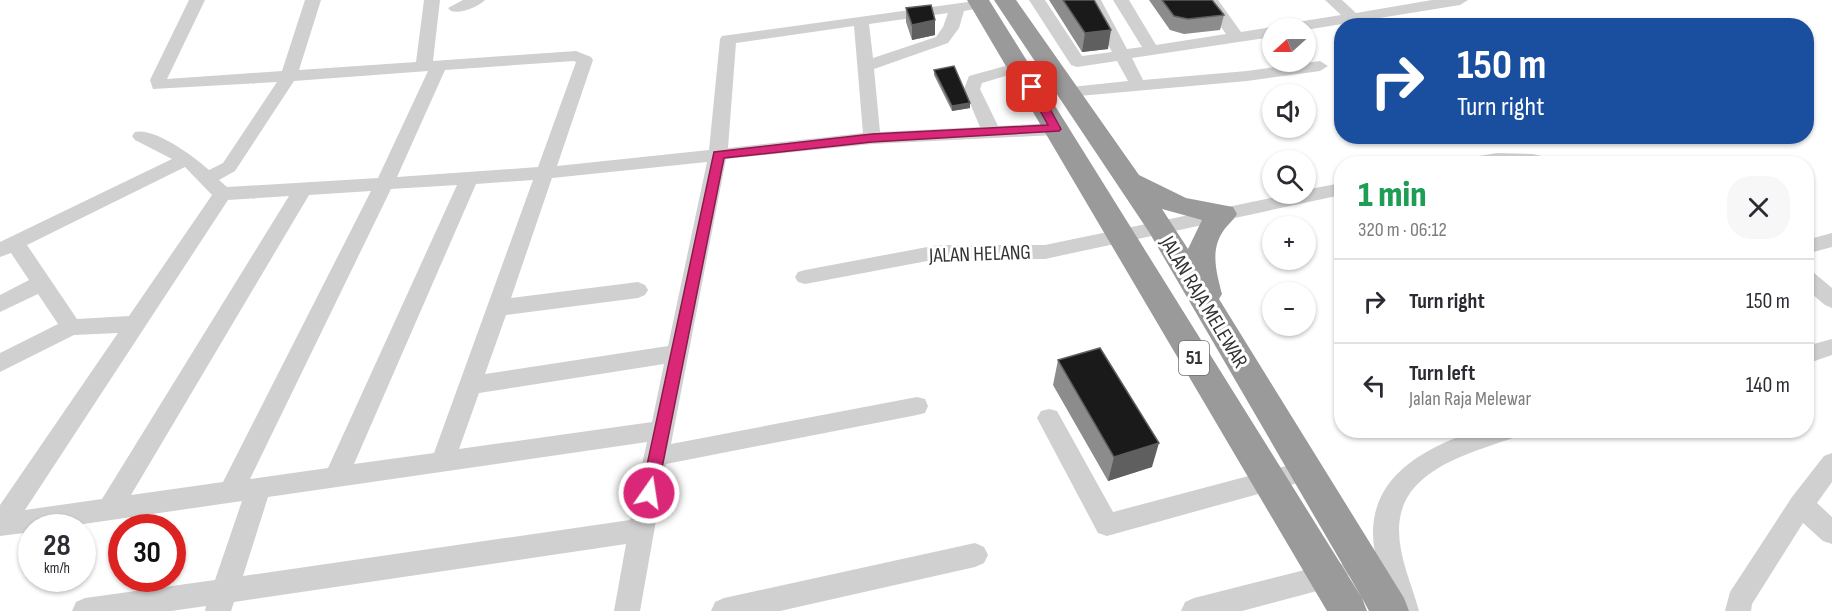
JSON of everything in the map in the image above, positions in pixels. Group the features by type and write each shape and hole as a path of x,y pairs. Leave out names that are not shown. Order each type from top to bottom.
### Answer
{"highway":[{"name":"JALAN RAJA MELEWAR","path":"1005,0 1160,227 1305,471 1345,572 1348,611"},
{"name":"JALAN RAJA MELEWAR","path":"971,4 1020,67 1119,236 1269,481 1345,572 1390,611"},
{"path":"1121,171 1145,192 1161,200 1182,208 1223,214"},
{"path":"1214,320 1199,263 1203,240 1223,214"}],"street":[{"path":"197,0 158,80 159,85 576,56 585,60 444,462"},
{"path":"1,525 135,324 215,187 289,76 313,0"},
{"path":"231,492 384,184 432,66 432,0"},
{"path":"456,8 477,0"},
{"path":"1037,0 1077,62 1262,34"},
{"path":"1093,0 1138,85"},
{"path":"1121,0 1152,51"},
{"path":"1210,0 1237,38"},
{"path":"1333,0 1353,18 1460,0"},
{"path":"627,611 641,530 658,456 718,154 728,39 861,22 971,4"},
{"path":"865,66 942,40 971,4"},
{"path":"1316,24 1334,21"},
{"path":"861,22 872,138"},
{"path":"1097,59 1111,88"},
{"path":"1068,92 1247,76 1320,66"},
{"path":"991,130 972,89 975,80 1020,67"},
{"path":"141,136 187,159 215,187 303,189 546,173 872,138 991,130 1055,129"},
{"path":"71,327 42,283 8,246 187,159"},
{"path":"336,477 469,178"},
{"path":"110,510 303,189"},
{"name":"JALAN HELANG","path":"806,277 938,252 1045,252 1334,190"},
{"path":"1814,246 1832,240"},
{"path":"0,304 42,283"},
{"path":"1814,284 1832,300"},
{"path":"498,308 638,290"},
{"path":"0,363 71,327 135,324"},
{"path":"470,385 679,353"},
{"path":"658,456 917,406"},
{"path":"1049,418 1107,525 1305,471"},
{"path":"1,525 663,430"},
{"path":"1406,611 1386,532 1387,511 1402,482 1419,468 1484,438"},
{"path":"1738,611 1739,601 1801,505 1832,463"},
{"path":"221,601 259,488"},
{"path":"1801,505 1832,533"},
{"path":"85,611 221,601 641,530"},
{"path":"724,611 975,555"},
{"path":"1194,611 1265,602 1345,572"}],"building":[{"path":"1063,0 1094,0 1111,30 1085,33"},
{"path":"1162,0 1212,0 1224,15 1188,19 1174,16"},
{"path":"931,5 935,20 912,25 906,8"},
{"path":"954,66 970,103 952,106 934,70"},
{"path":"1100,348 1159,443 1114,457 1058,360"}],"route":[{"path":"649,493 718,154 872,138 991,130 1055,129 1032,87"}]}
